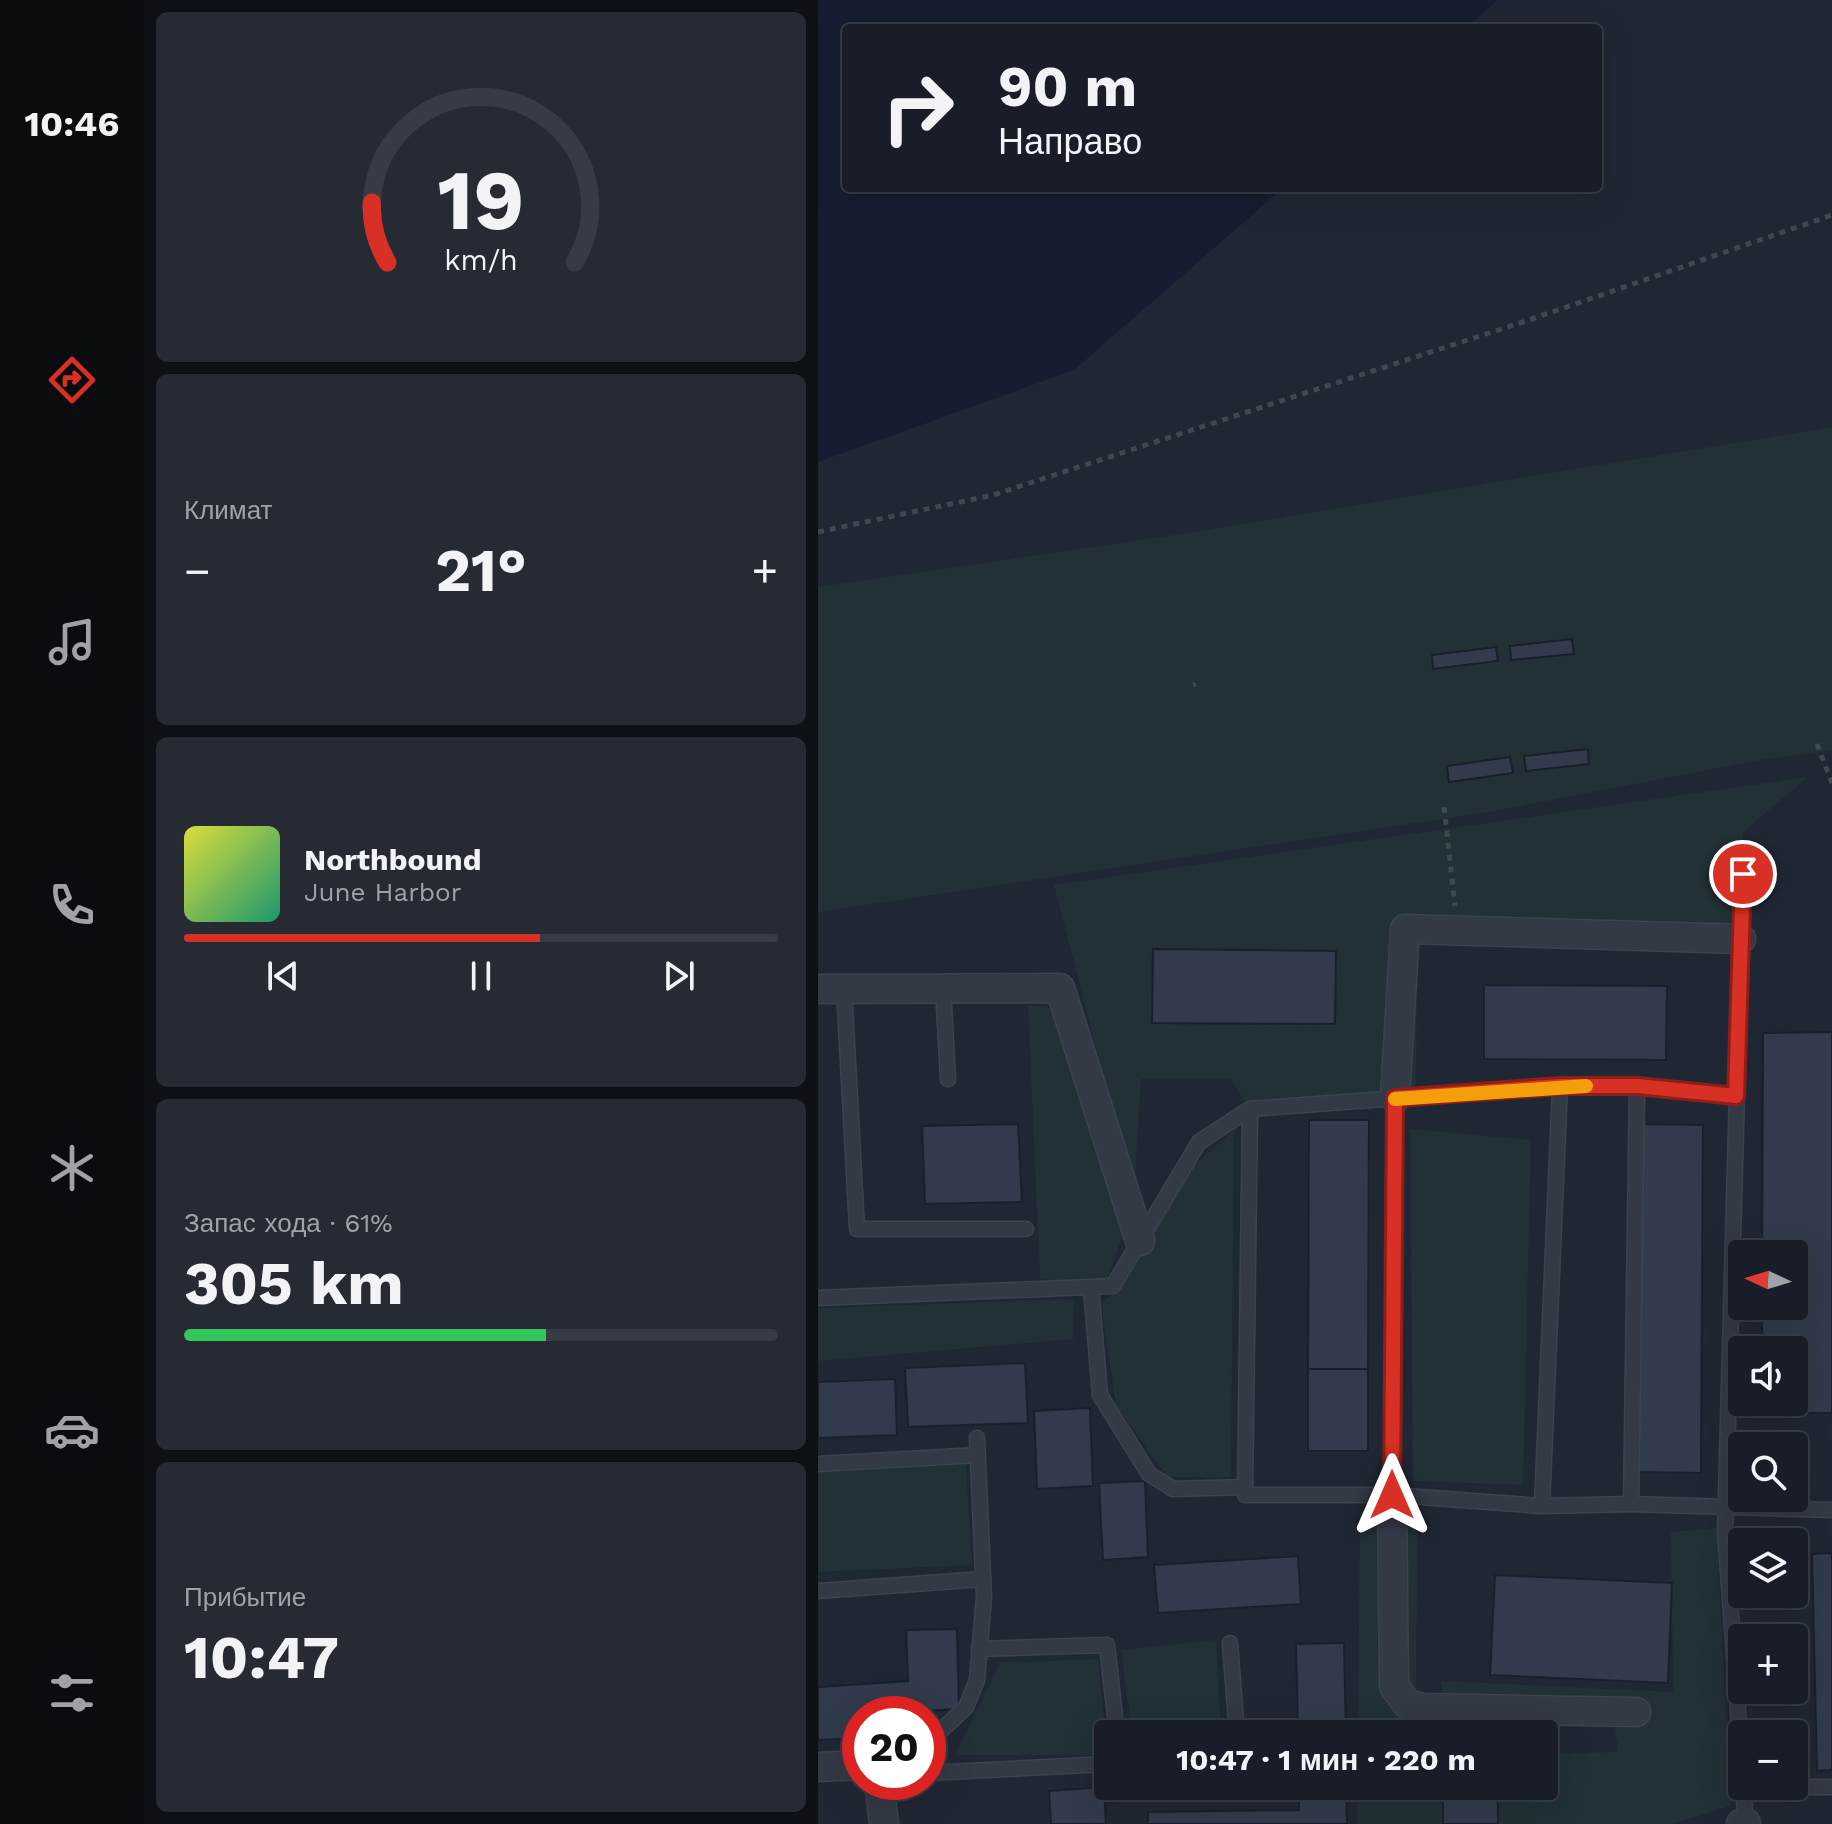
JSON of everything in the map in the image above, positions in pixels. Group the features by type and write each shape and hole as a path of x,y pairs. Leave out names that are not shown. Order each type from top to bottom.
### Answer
{"street":[{"path":"1395,1098 1405,929 1741,939"},
{"path":"831,989 1060,988 1140,1241"},
{"path":"1392,1495 1394,1686 1407,1704 1424,1708 1636,1712"},
{"path":"818,1767 842,1766"},
{"path":"881,1800 884,1824"}],"lane":[{"path":"1739,1720 1726,1506 1743,874"},
{"path":"943,988 948,1079"},
{"path":"831,989 857,1229 1026,1229"},
{"path":"818,1298 1113,1286 1199,1142 1250,1109 1560,1086 1637,1086 1736,1096"},
{"path":"1542,1506 1560,1086"},
{"path":"1631,1504 1637,1086"},
{"path":"1392,1495 1395,1098"},
{"path":"1250,1109 1245,1495 1392,1495 1542,1506 1631,1504 1832,1510"},
{"path":"1091,1287 1100,1395 1149,1474 1173,1489 1245,1487"},
{"path":"946,1726 966,1707 977,1680 983,1579 977,1438"},
{"path":"818,1464 978,1455"},
{"path":"818,1591 983,1579"},
{"path":"1230,1643 1236,1720"},
{"path":"979,1649 1107,1645 1115,1720"},
{"path":"946,1772 1094,1765"},
{"path":"1808,1787 1832,1787"},
{"path":"1743,1800 1744,1824"}],"path":[{"path":"818,532 993,495 1532,319 1832,215"},
{"path":"1817,744 1832,783"},
{"path":"1444,807 1457,930"}],"shaded area":[{"path":"1832,427 1832,751 1765,759 1489,812 818,912 818,587 1162,537"},
{"path":"1808,777 1744,831 1729,933 1417,941 1416,1096 1250,1109 1230,1078 1141,1079 1134,1194 1054,885"},
{"path":"1028,1005 1059,1009 1126,1224 1105,1287 1040,1278"},
{"path":"1410,1129 1531,1140 1523,1485 1413,1481"},
{"path":"1234,1130 1231,1477 1167,1477 1116,1405 1101,1303 1122,1288 1190,1169"},
{"path":"1074,1299 1073,1339 818,1361 818,1308"},
{"path":"966,1464 972,1565 818,1572 818,1472"},
{"path":"1360,1511 1418,1514 1415,1720 1358,1720"},
{"path":"1717,1528 1730,1806 1673,1824 1357,1824 1358,1800 1558,1800 1558,1753 1618,1752 1614,1720 1444,1720 1441,1681 1673,1692 1671,1532"},
{"path":"1216,1640 1220,1720 1130,1720 1121,1650"},
{"path":"1098,1659 1104,1720 1094,1720 1094,1755 955,1755 1000,1663"}],"water":[{"path":"818,0 1498,0 1471,24 842,24 842,192 1278,192 1074,370 818,462"}],"building":[{"path":"1572,639 1574,654 1511,660 1510,646"},
{"path":"1496,647 1498,661 1433,669 1432,655"},
{"path":"1588,749 1589,764 1526,771 1524,756"},
{"path":"1510,757 1513,773 1449,782 1447,766"},
{"path":"1153,949 1336,951 1335,1024 1152,1023"},
{"path":"1484,985 1667,986 1666,1060 1484,1059"},
{"path":"1832,1032 1832,1413 1808,1413 1808,1336 1762,1336 1762,1320 1808,1320 1808,1240 1762,1240 1763,1033"},
{"path":"1309,1120 1369,1120 1368,1369 1308,1369"},
{"path":"1018,1124 1022,1202 925,1204 922,1126"},
{"path":"1641,1124 1703,1125 1701,1473 1636,1472"},
{"path":"1025,1363 1028,1423 908,1427 905,1368"},
{"path":"1308,1369 1368,1369 1368,1451 1308,1451"},
{"path":"895,1379 897,1435 818,1438 818,1382"},
{"path":"1090,1408 1093,1486 1037,1489 1034,1411"},
{"path":"1145,1481 1148,1557 1103,1560 1099,1483"},
{"path":"1832,1553 1832,1770 1817,1771 1812,1554"},
{"path":"1298,1556 1301,1604 1158,1613 1154,1565"},
{"path":"1495,1575 1672,1583 1668,1683 1490,1675"},
{"path":"957,1629 959,1709 946,1710 946,1696 842,1696 842,1739 818,1740 818,1687 908,1681 906,1630"},
{"path":"1344,1643 1346,1720 1298,1720 1296,1644"},
{"path":"1094,1788 1094,1800 1105,1800 1106,1824 1051,1824 1049,1791"},
{"path":"1299,1800 1346,1800 1347,1824 1148,1824 1148,1812 1299,1810"},
{"path":"1443,1800 1498,1800 1498,1824 1443,1824"}],"slow traffic":[{"path":"1395,1099 1586,1086"}],"route":[{"path":"1392,1495 1395,1098 1560,1086 1637,1086 1736,1096 1743,874"}]}
